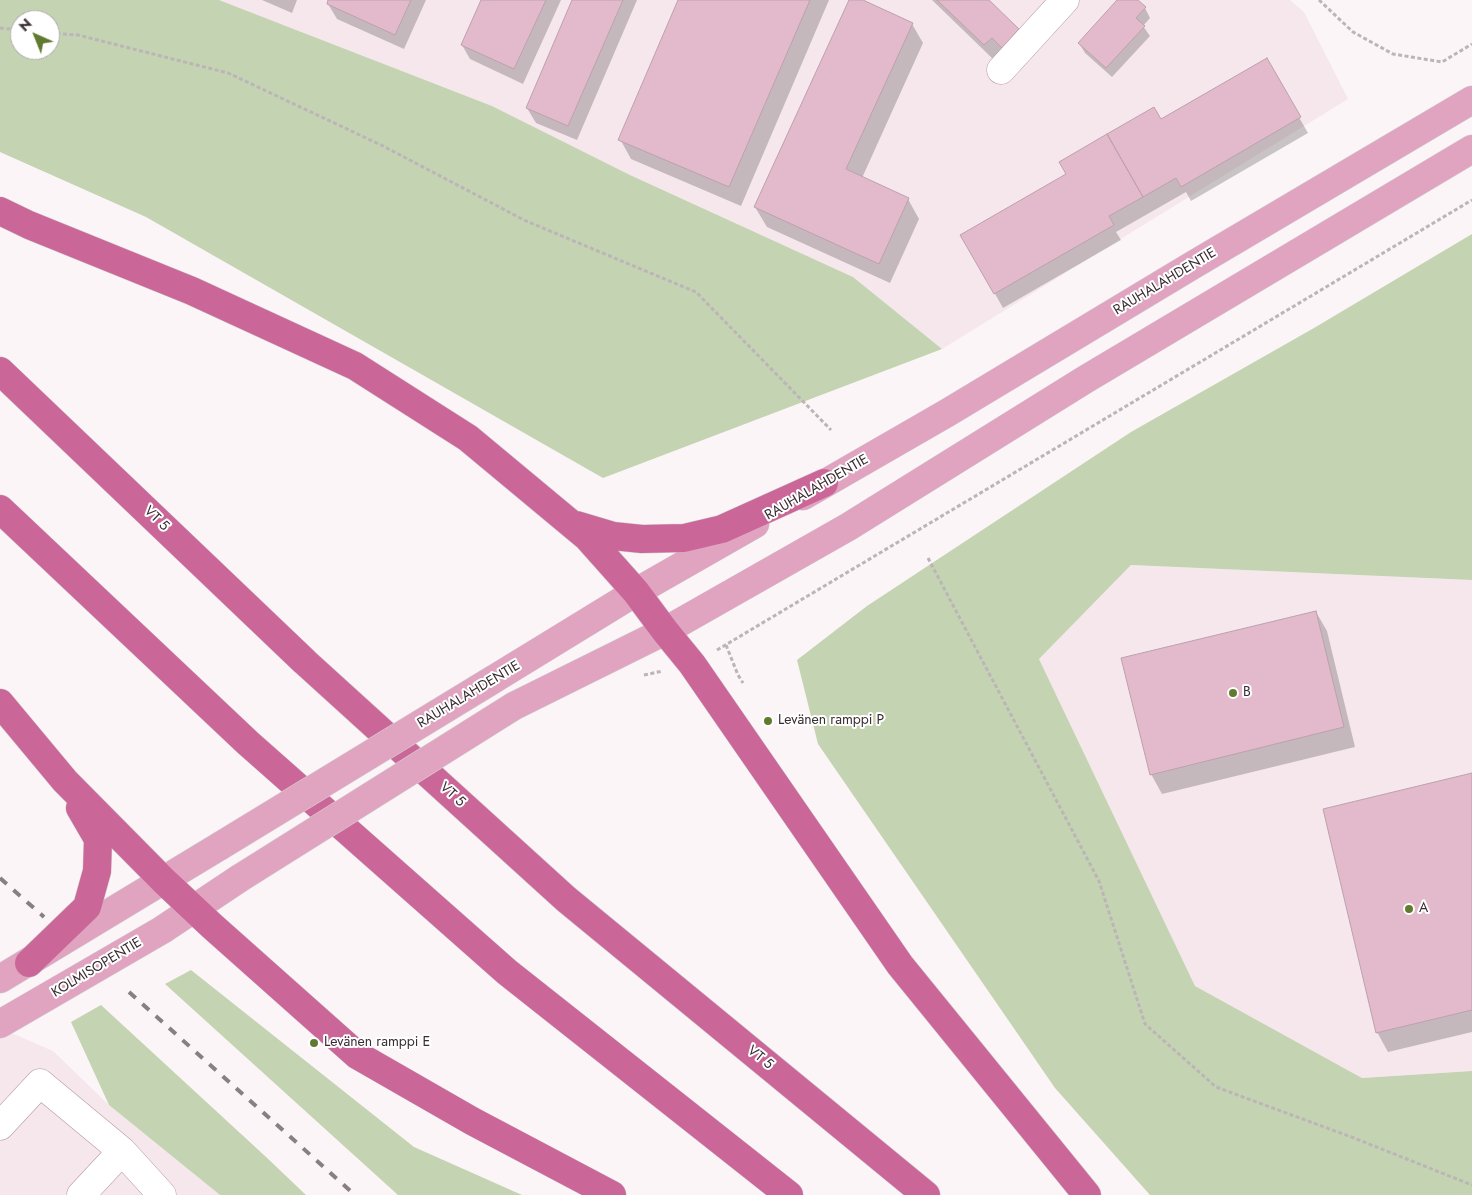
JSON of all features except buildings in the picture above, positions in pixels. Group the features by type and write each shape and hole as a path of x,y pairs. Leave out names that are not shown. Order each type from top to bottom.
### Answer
{"highway":[{"path":"0,211 29,225 192,291 356,366 468,438 587,537 636,592 692,664 900,965 1087,1195"},
{"name":"VT 5","path":"0,372 306,662 566,899 926,1195"},
{"path":"569,522 613,536 642,539 684,538 722,528 824,483"},
{"path":"0,509 248,743 507,972 789,1195"},
{"path":"0,703 65,781 164,881 357,1054 472,1121 612,1195"},
{"path":"29,963 87,907 97,871 98,839 65,781"}],"main road":[{"name":"RAUHALAHDENTIE","path":"164,881 636,592 947,413 1472,100"},
{"path":"194,909 240,878 514,706 665,631 848,528 1086,379 1472,149"},
{"path":"0,980 164,881"},
{"name":"KOLMISOPENTIE","path":"0,1024 162,930 194,909"}],"lane":[{"path":"1001,70 1065,0"},
{"path":"0,1126 40,1083 122,1151 162,1195"},
{"path":"81,1195 122,1151"}],"path":[{"path":"1319,0 1353,32 1393,54 1442,62 1472,44"},
{"path":"60,33 78,35 228,73 381,145 526,221 696,292 831,430"},
{"path":"643,676 692,664 1472,200"},
{"path":"928,558 1099,881 1145,1024 1216,1087 1354,1138 1472,1185"},
{"path":"726,644 743,684"}],"shaded area":[{"path":"219,0 1290,0 1304,12 1348,99 942,349 853,277 630,175 492,106"},
{"path":"1131,565 1472,580 1472,1071 1362,1078 1195,986 1039,659"},
{"path":"0,1028 53,1051 109,1105 220,1195 0,1195"}],"green space":[{"path":"0,0 219,0 492,106 630,175 853,277 942,349 603,478 146,217 0,152"},
{"path":"1472,234 1472,580 1131,565 1039,659 1195,986 1362,1078 1472,1071 1472,1195 1150,1195 1055,1088 818,744 797,660 867,606 1131,432 1314,328"},
{"path":"191,970 414,1147 522,1195 398,1195 165,984"},
{"path":"101,1005 306,1195 220,1195 109,1105 71,1022"}],"railway":[{"path":"0,878 44,917"},
{"path":"129,992 355,1195"}],"place":[{"name":"B","path":"1233,693"},
{"name":"Levänen ramppi P","path":"768,721"},
{"name":"A","path":"1409,909"},
{"name":"Levänen ramppi E","path":"314,1043"}]}
